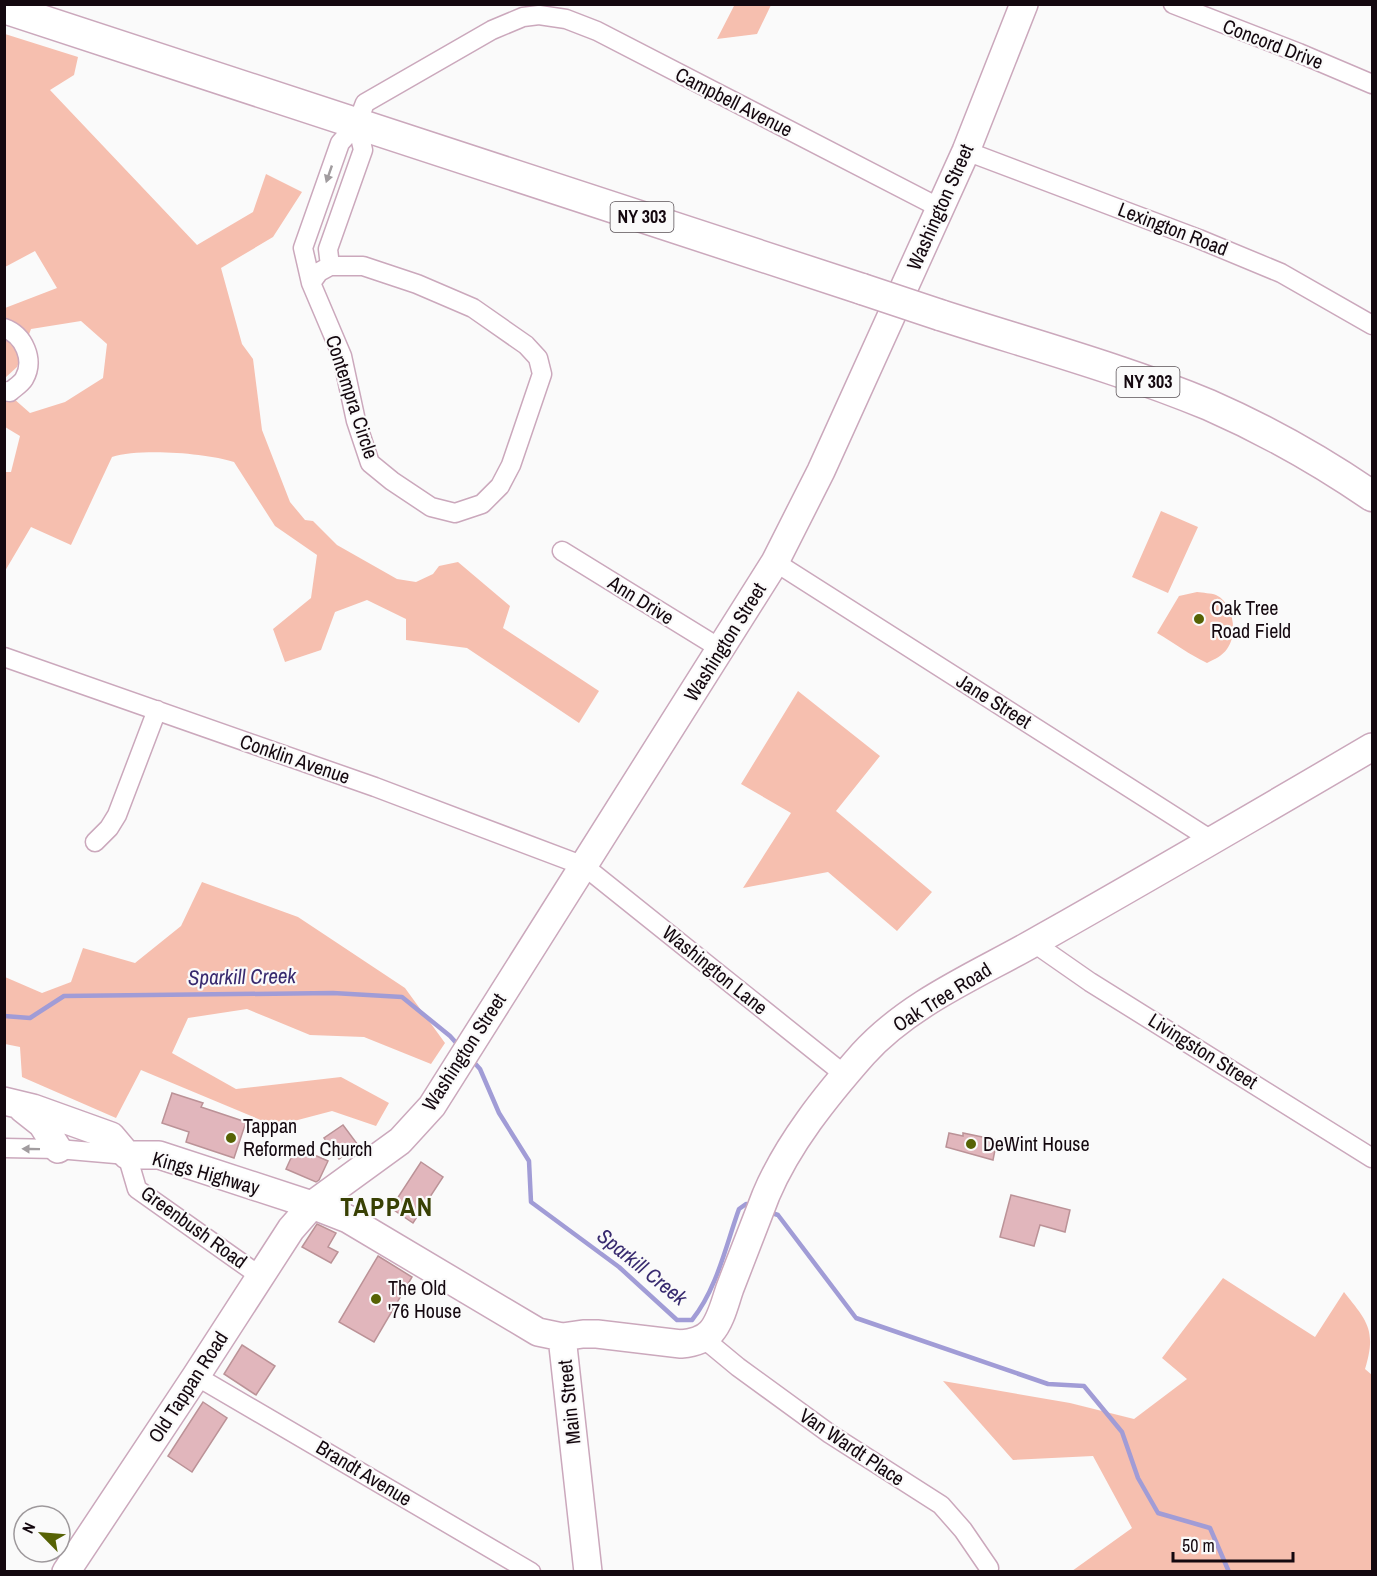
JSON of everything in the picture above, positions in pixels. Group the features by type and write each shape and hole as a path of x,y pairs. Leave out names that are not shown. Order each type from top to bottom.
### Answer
{"main road":[{"name":"NY 303","path":"4,8 1129,376 1208,405 1287,443 1372,496"}],"street":[{"name":"Washington Street","path":"312,1205 400,1141 432,1106 775,562 821,471 966,151 1024,4"},
{"name":"Concord Drive","path":"1173,4 1372,84"},
{"name":"Campbell Avenue","path":"357,124 365,103 492,30 519,11 539,15 567,12 597,31 940,208"},
{"path":"311,283 319,272 330,266 328,249 363,150 357,124"},
{"name":"Contempra Circle","path":"330,266 363,267 417,284 473,308 526,345 538,358 542,374 512,465 500,486 482,504 455,513 431,507 370,463 356,421 342,356 311,283 303,248 340,143 357,124"},
{"name":"Lexington Road","path":"966,151 1199,238 1281,273 1372,325"},
{"path":"4,328 15,332 22,339 28,361 24,379 10,392 4,391"},
{"name":"Ann Drive","path":"562,551 721,649"},
{"name":"Jane Street","path":"775,562 1213,841"},
{"name":"Conklin Avenue","path":"4,657 386,791 584,866"},
{"path":"95,842 109,828 117,814 157,710"},
{"name":"Oak Tree Road","path":"703,1338 717,1323 768,1192 791,1150 845,1075 878,1039 932,999 1213,841 1372,747"},
{"name":"Washington Lane","path":"584,866 845,1075"},
{"name":"Livingston Street","path":"1034,943 1090,982 1372,1158"},
{"path":"11,1103 42,1124 58,1149"},
{"name":"Kings Highway","path":"11,1103 111,1136 127,1155 159,1155 312,1205"},
{"path":"4,1148 58,1149 127,1155"},
{"name":"Greenbush Road","path":"127,1155 137,1189 260,1276"},
{"name":"Old Tappan Road","path":"66,1572 291,1228 312,1205"},
{"name":"Main Street","path":"312,1205 348,1219 538,1332 562,1337 588,1572"},
{"path":"562,1337 597,1334 681,1344 703,1338"},
{"name":"Van Wardt Place","path":"703,1338 738,1367 830,1434 941,1505 963,1530 989,1568"},
{"name":"Brandt Avenue","path":"196,1376 531,1572"}],"shaded area":[{"path":"735,4 771,5 757,34 717,39"},
{"path":"5,34 78,57 74,75 50,90 197,245 253,212 266,174 302,192 273,237 221,268 242,344 253,359 262,430 290,502 305,520 313,521 337,545 397,579 416,582 433,574 439,566 458,562 510,606 503,628 599,691 579,723 467,648 406,640 406,619 367,600 335,612 321,650 285,662 273,629 311,598 317,555 275,526 234,462 207,456 156,452 112,457 71,545 31,527 5,571 5,472 11,472 20,436 5,427 5,391 30,413 65,402 103,378 107,344 81,321 31,329 17,367 5,378 5,308 57,288 35,251 5,267"},
{"path":"1161,511 1198,527 1168,593 1132,577"},
{"name":"Oak Tree Road Field","path":"1197,592 1214,594 1222,599 1227,605 1232,620 1232,636 1227,649 1207,663 1157,633 1179,596"},
{"path":"798,691 880,756 836,811 932,892 897,931 828,872 743,888 791,813 741,784"},
{"path":"202,882 298,917 405,988 445,1043 431,1064 364,1037 310,1035 247,1009 188,1018 172,1053 236,1089 341,1077 389,1103 376,1126 332,1111 275,1126 141,1070 116,1118 22,1077 20,1047 5,1044 5,977 42,993 71,982 83,948 135,963 181,926"},
{"path":"1223,1278 1315,1337 1344,1292 1364,1319 1370,1335 1365,1369 1372,1375 1372,1571 1072,1571 1132,1528 1093,1456 1013,1460 943,1381 1070,1403 1134,1419 1187,1379 1162,1358"}],"building":[{"path":"172,1093 203,1103 201,1107 246,1122 234,1158 186,1142 189,1132 162,1123"},
{"path":"343,1125 358,1145 339,1159 324,1138"},
{"name":"DeWint House","path":"949,1133 963,1136 963,1133 997,1140 993,1160 946,1147"},
{"path":"296,1147 328,1161 316,1182 286,1169"},
{"path":"421,1162 443,1177 413,1223 391,1208"},
{"path":"1011,1195 1070,1210 1065,1232 1040,1225 1034,1246 1000,1237"},
{"path":"317,1224 336,1233 328,1247 338,1252 331,1263 302,1247"},
{"name":"The Old '76 House","path":"378,1256 412,1277 374,1342 339,1322"},
{"path":"242,1345 275,1366 256,1395 224,1374"},
{"path":"203,1402 227,1418 192,1472 168,1456"}],"waterway":[{"name":"Sparkill Creek","path":"4,1016 30,1018 64,996 333,993 402,997 459,1046"},
{"name":"Sparkill Creek","path":"471,1059 480,1069 499,1113 529,1161 531,1202 619,1267 677,1320 692,1320 701,1308 714,1281 739,1209 746,1204 752,1206"},
{"name":"Sparkill Creek","path":"769,1212 778,1215 856,1318 1048,1384 1084,1386 1122,1432 1138,1478 1158,1513 1210,1528 1229,1572"}],"place":[{"name":"Oak Tree Road Field","path":"1199,619"},
{"name":"Tappan Reformed Church","path":"231,1138"},
{"name":"DeWint House","path":"971,1144"},
{"name":"The Old '76 House","path":"376,1299"}],"district":[{"name":"TAPPAN","path":"387,1207"}]}
